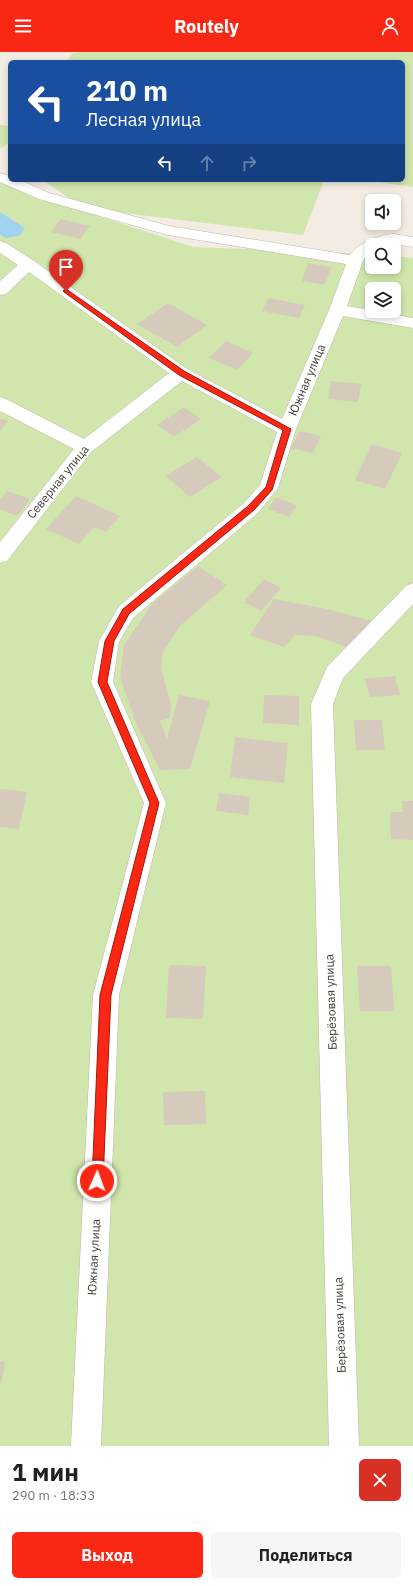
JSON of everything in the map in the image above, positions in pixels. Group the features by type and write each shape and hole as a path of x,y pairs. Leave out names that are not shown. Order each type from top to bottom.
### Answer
{"street":[{"path":"12,182 44,196 168,230 355,261 360,252 365,249"},
{"path":"401,240 413,242"},
{"path":"0,246 28,264 181,373 287,429"},
{"name":"Южная улица","path":"86,1446 106,995 155,803 102,682 109,641 126,612 251,508 270,488 287,429 337,310 355,261"},
{"path":"0,290 28,264"},
{"path":"337,310 413,323"},
{"name":"Северная улица","path":"0,556 85,447 181,373"},
{"path":"0,403 85,447"},
{"name":"Берёзовая улица","path":"344,1446 322,704 334,673 413,591"}],"green space":[{"path":"413,52 413,187 378,182 405,182 405,60 67,60 73,53"},
{"path":"0,125 8,126 8,143 2,148 0,147"},
{"path":"0,182 22,191 193,247 365,254 365,274 401,274 401,257 413,258 413,1446 0,1446"},
{"path":"46,182 323,182 303,235 83,208"}],"water":[{"path":"0,212 25,228 19,236 6,238 0,234"}],"building":[{"path":"61,219 90,226 80,239 51,232"},
{"path":"308,263 331,267 325,285 302,281"},
{"path":"268,298 305,305 299,318 262,311"},
{"path":"168,303 207,325 177,347 137,324"},
{"path":"226,341 253,353 237,370 209,358"},
{"path":"331,381 361,384 358,402 328,399"},
{"path":"184,407 201,419 174,437 157,425"},
{"path":"0,419 8,421 0,431"},
{"path":"300,431 321,436 313,453 291,448"},
{"path":"372,444 402,453 385,489 355,480"},
{"path":"197,457 222,477 190,497 166,476"},
{"path":"7,491 30,499 17,516 0,509 0,499"},
{"path":"76,496 120,516 106,532 94,527 79,544 46,529"},
{"path":"276,497 297,506 289,517 268,509"},
{"path":"198,566 227,585 181,625 163,651 161,668 171,705 170,717 160,721 167,739 179,695 210,701 190,769 160,770 135,721 120,677 124,645 152,604"},
{"path":"264,579 281,588 261,611 244,602"},
{"path":"274,599 327,609 372,621 347,647 316,636 295,635 284,647 250,635"},
{"path":"395,676 400,695 370,697 365,679"},
{"path":"264,695 299,696 299,725 263,723"},
{"path":"354,720 382,720 385,750 356,750"},
{"path":"235,737 288,743 284,783 230,777"},
{"path":"0,789 27,792 19,829 0,827"},
{"path":"219,793 250,797 248,815 216,811"},
{"path":"402,801 413,801 413,840 391,839 390,812 403,812"},
{"path":"169,965 206,966 203,1019 166,1018"},
{"path":"357,966 391,966 394,1011 360,1011"},
{"path":"205,1091 206,1124 164,1125 163,1092"},
{"path":"0,1361 5,1362 1,1383 0,1383"}],"route":[{"path":"66,291 181,373 287,429 270,488 251,508 126,612 109,641 102,682 155,803 106,995 97,1181"}]}
